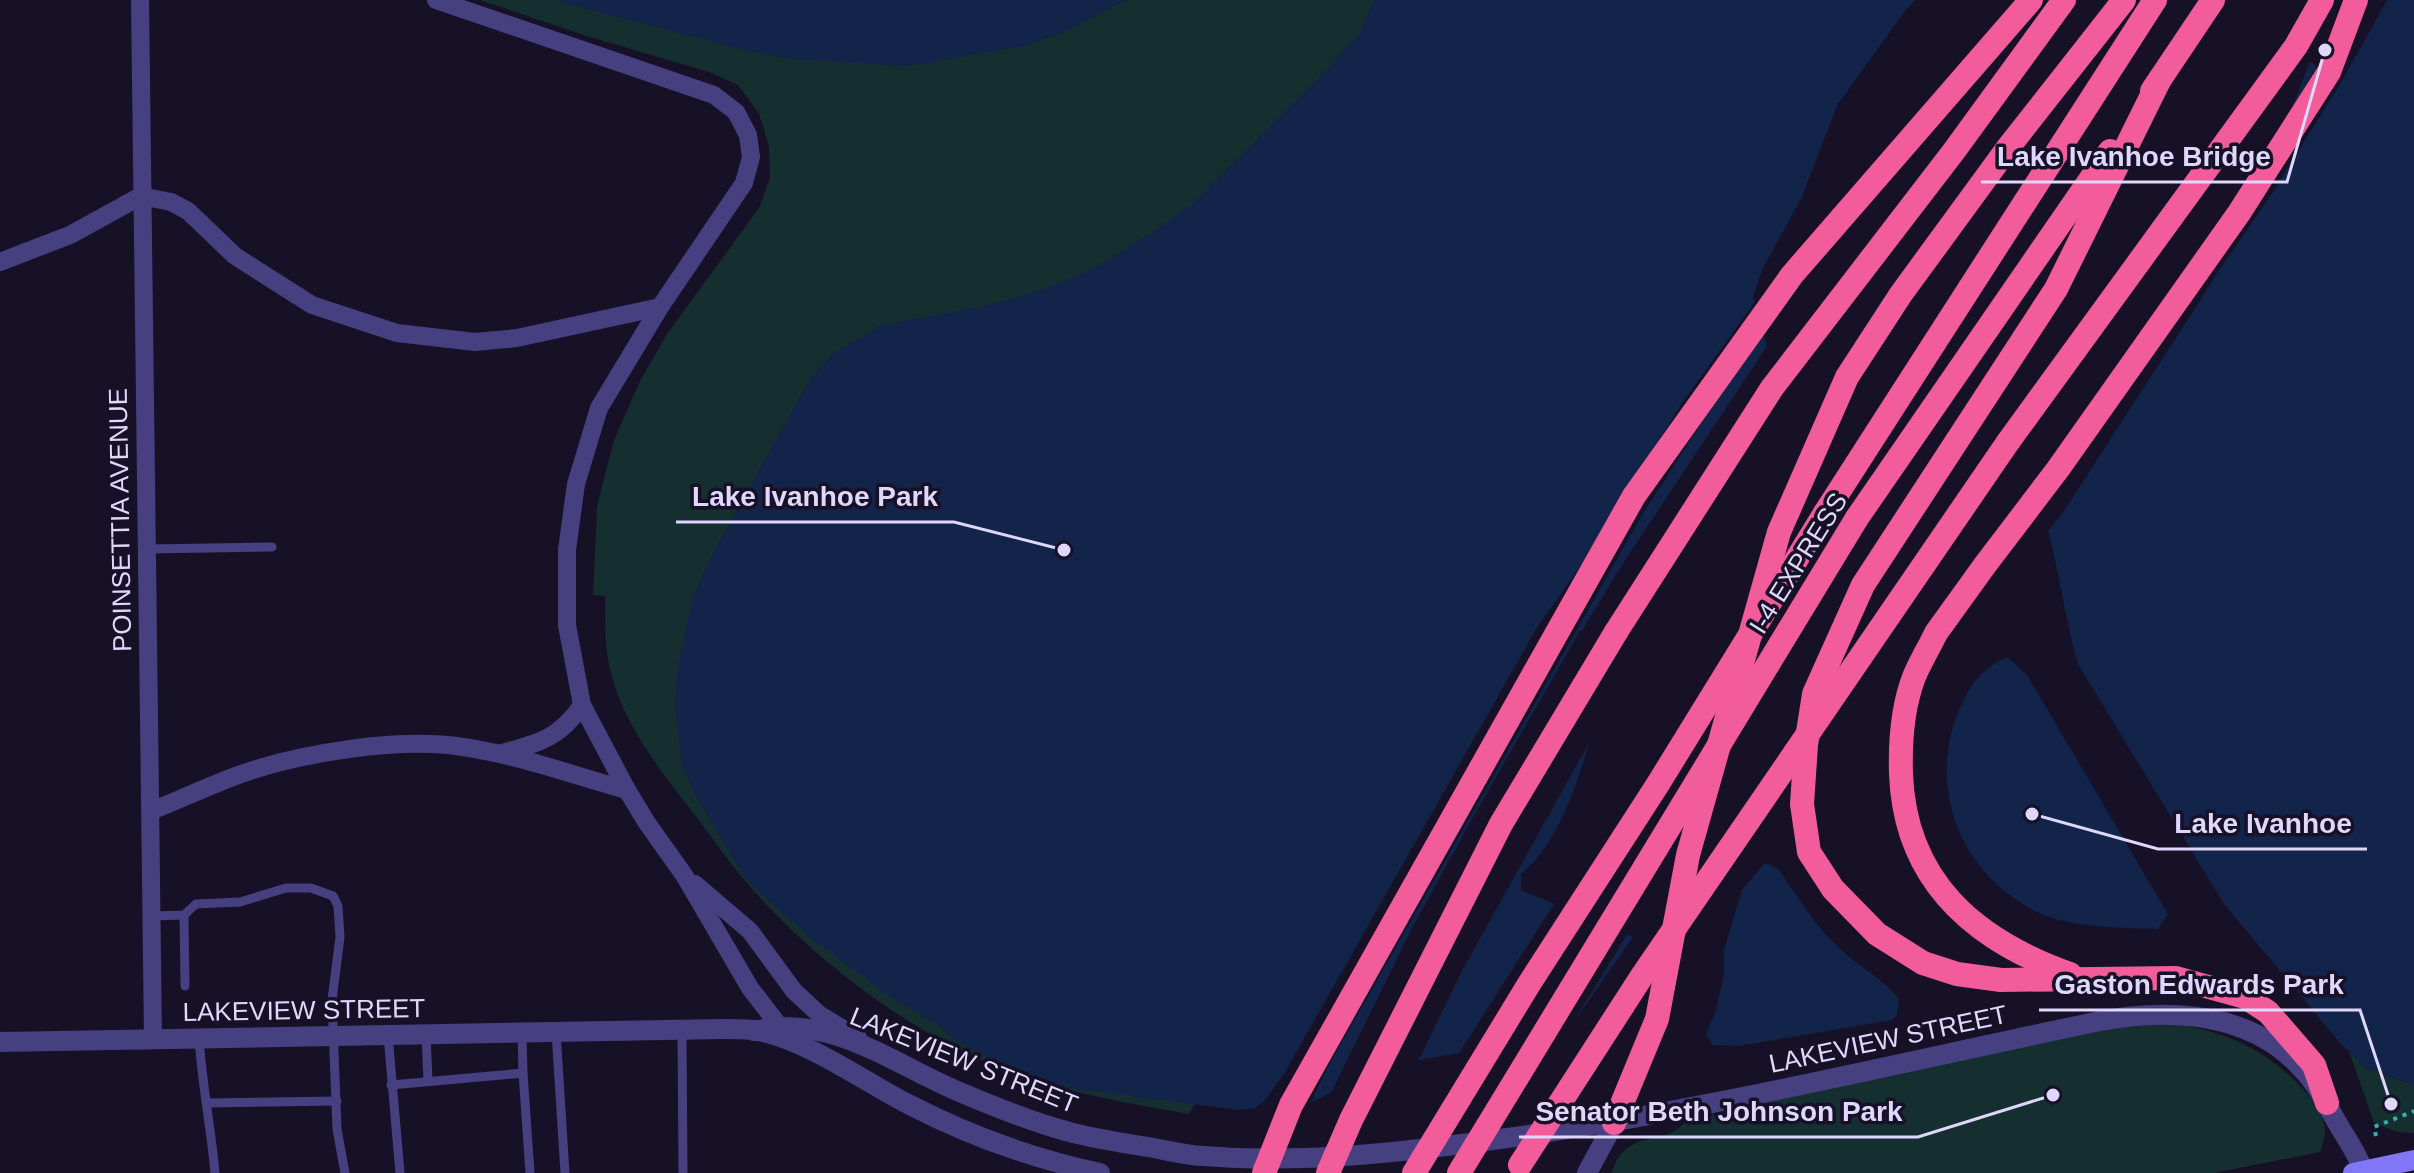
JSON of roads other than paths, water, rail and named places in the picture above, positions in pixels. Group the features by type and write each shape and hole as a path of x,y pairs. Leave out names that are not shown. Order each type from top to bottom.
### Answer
{"highway":[{"path":"1267,1166 1291,1105 1634,496 1792,275 2031,0"},
{"path":"1328,1173 1351,1120 1501,824 1616,632 1772,388 1944,164 2064,0"},
{"path":"1614,1123 1657,1019 1688,855 1779,532 1847,377 1901,294 2007,149 2124,0"},
{"name":"I-4 EXPRESS","path":"1414,1173 1825,513 2155,0"},
{"name":"I-4 EXPRESS","path":"1459,1173 1857,518 2213,0"},
{"path":"1516,1173 1642,976 2008,442 2296,46 2322,0"},
{"path":"2080,978 2011,950 1981,931 1955,909 1931,877 1913,841 1902,804 1901,725 1914,678 1936,633 2196,277 2288,139 2329,72 2356,0"},
{"path":"2160,79 2056,289 1863,585 1814,694 1806,745 1802,804 1809,852 1833,889 1877,934 1923,963 1957,974 2001,980 2176,978 2245,997 2268,1012 2314,1065 2327,1103"}],"main road":[{"path":"2360,1172 2414,1160"}],"street":[{"name":"POINSETTIA AVENUE","path":"140,0 153,1039"},
{"path":"436,0 714,95 736,112 748,135 751,157 744,183 660,307 599,408 576,484 567,550 567,625 582,705 627,790 684,875 750,988 777,1025 798,1046"},
{"path":"0,262 70,235 141,196 171,202 188,211 235,256 312,305 397,333 475,342 517,338 660,307"},
{"path":"500,754 544,742 569,724 582,705"},
{"path":"151,811 242,774 320,755 401,745 437,744 500,754 627,790"},
{"path":"684,875 750,931 802,999 820,1015 878,1050"},
{"name":"LAKEVIEW STREET","path":"0,1042 754,1031 777,1025 813,1029 878,1050 961,1093 1062,1130 1267,1166 1392,1154 1614,1123 2100,1021 2154,1014 2208,1019 2254,1033 2295,1061 2327,1103 2360,1172"},
{"name":"LAKEVIEW STREET","path":"754,1031 798,1046 963,1129 1043,1158 1100,1173"},
{"path":"1587,1173 1614,1123"}],"lane":[{"path":"147,549 272,547"},
{"path":"152,916 184,915 196,904 240,902 286,888 311,888 333,896 338,906 340,937 332,1000 337,1129 345,1173"},
{"path":"184,915 185,986"},
{"path":"682,1030 683,1173"},
{"path":"522,1032 530,1173"},
{"path":"556,1032 565,1173"},
{"path":"426,1034 428,1081"},
{"path":"388,1035 400,1173"},
{"path":"199,1038 215,1173"},
{"path":"391,1085 523,1073"},
{"path":"207,1103 337,1101"}],"water":[{"path":"554,0 1126,0 1064,32 1024,46 909,66 788,59"},
{"path":"1374,0 1915,0 1838,104 1801,199 1762,270 1753,297 1767,346 1583,629 1579,709 1591,738 1565,811 1546,846 1521,874 1521,890 1633,937 1573,1023 1520,1042 1392,1065 1311,1102 1266,1100 1255,1108 1238,1110 1069,1088 1024,1074 959,1043 810,937 747,881 695,795 682,764 675,707 677,672 693,597 711,557 810,379 833,354 882,325 990,305 1044,289 1089,271 1152,233 1190,206 1327,70 1359,34"},
{"path":"2333,0 2414,0 2414,1085 2368,1069 2341,1044 2224,904 2078,664 2048,531 2064,511 2250,219"},
{"path":"2007,657 2027,675 2168,914 2158,929 2081,924 2037,912 2010,896 1988,876 1970,852 1957,826 1949,798 1947,769 1950,740 1959,710 1972,685 1991,666"},
{"path":"1764,864 1778,869 1811,917 1834,943 1899,999 1897,1015 1892,1020 1739,1046 1713,1045 1706,1035 1716,1010 1724,974 1724,950 1742,890"}],"place":[{"name":"Lake Ivanhoe Bridge","path":"2325,50"},
{"name":"Lake Ivanhoe Park","path":"1064,550"},
{"name":"Lake Ivanhoe","path":"2032,814"},
{"name":"Senator Beth Johnson Park","path":"2053,1095"},
{"name":"Gaston Edwards Park","path":"2391,1104"}]}
